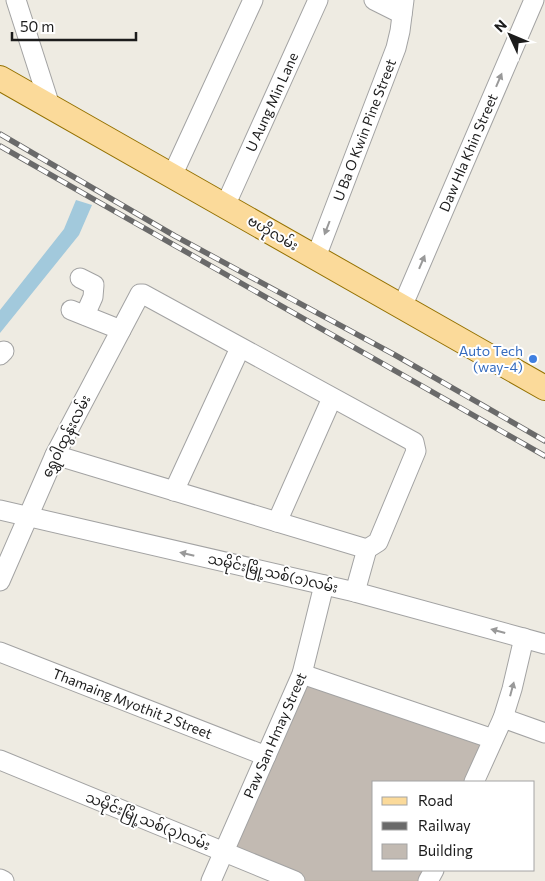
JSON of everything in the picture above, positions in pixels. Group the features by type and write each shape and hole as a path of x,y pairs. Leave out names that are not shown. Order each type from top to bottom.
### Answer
{"main road":[{"name":"ဗဟိုလမ်း","path":"0,78 545,388"}],"street":[{"path":"16,0 50,106"},
{"path":"172,176 253,0"},
{"name":"U Aung Min Lane","path":"225,206 318,0"},
{"path":"374,0 403,7"},
{"name":"Daw Hla Khin Street","path":"402,307 534,0"},
{"name":"U Ba O Kwin Pine Street","path":"316,257 396,48 403,7"},
{"path":"80,278 94,285 93,297 78,312 121,330"},
{"name":"ရွှေဝါထွန်းလမ်း","path":"0,581 56,455 140,294 148,296 240,348"},
{"path":"174,491 240,348 414,442 416,452 378,542 367,550 355,592"},
{"path":"277,522 332,398"},
{"path":"56,455 367,550"},
{"name":"သမိုင်းမြို့သစ်(၁)လမ်း","path":"0,510 355,592 545,644"},
{"name":"Paw San Hmay Street","path":"211,881 302,674 324,585"},
{"path":"474,781 503,718 524,638"},
{"name":"Thamaing Myothit 2 Street","path":"0,652 266,756"},
{"path":"302,674 493,739"},
{"path":"503,718 545,733"},
{"name":"သမိုင်းမြို့သစ်(၃)လမ်း","path":"0,760 295,881"},
{"path":"0,879 4,881"}],"water":[{"path":"76,200 92,205 79,235 0,333 0,310 64,229"}],"building":[{"path":"308,682 486,743 470,781 372,781 372,871 427,871 422,881 307,881 264,859 233,848"}],"railway":[{"path":"0,134 175,236 395,355 545,441"},
{"path":"0,146 545,456"}],"place":[{"name":"Auto Tech (way-4)","path":"533,359"}]}
